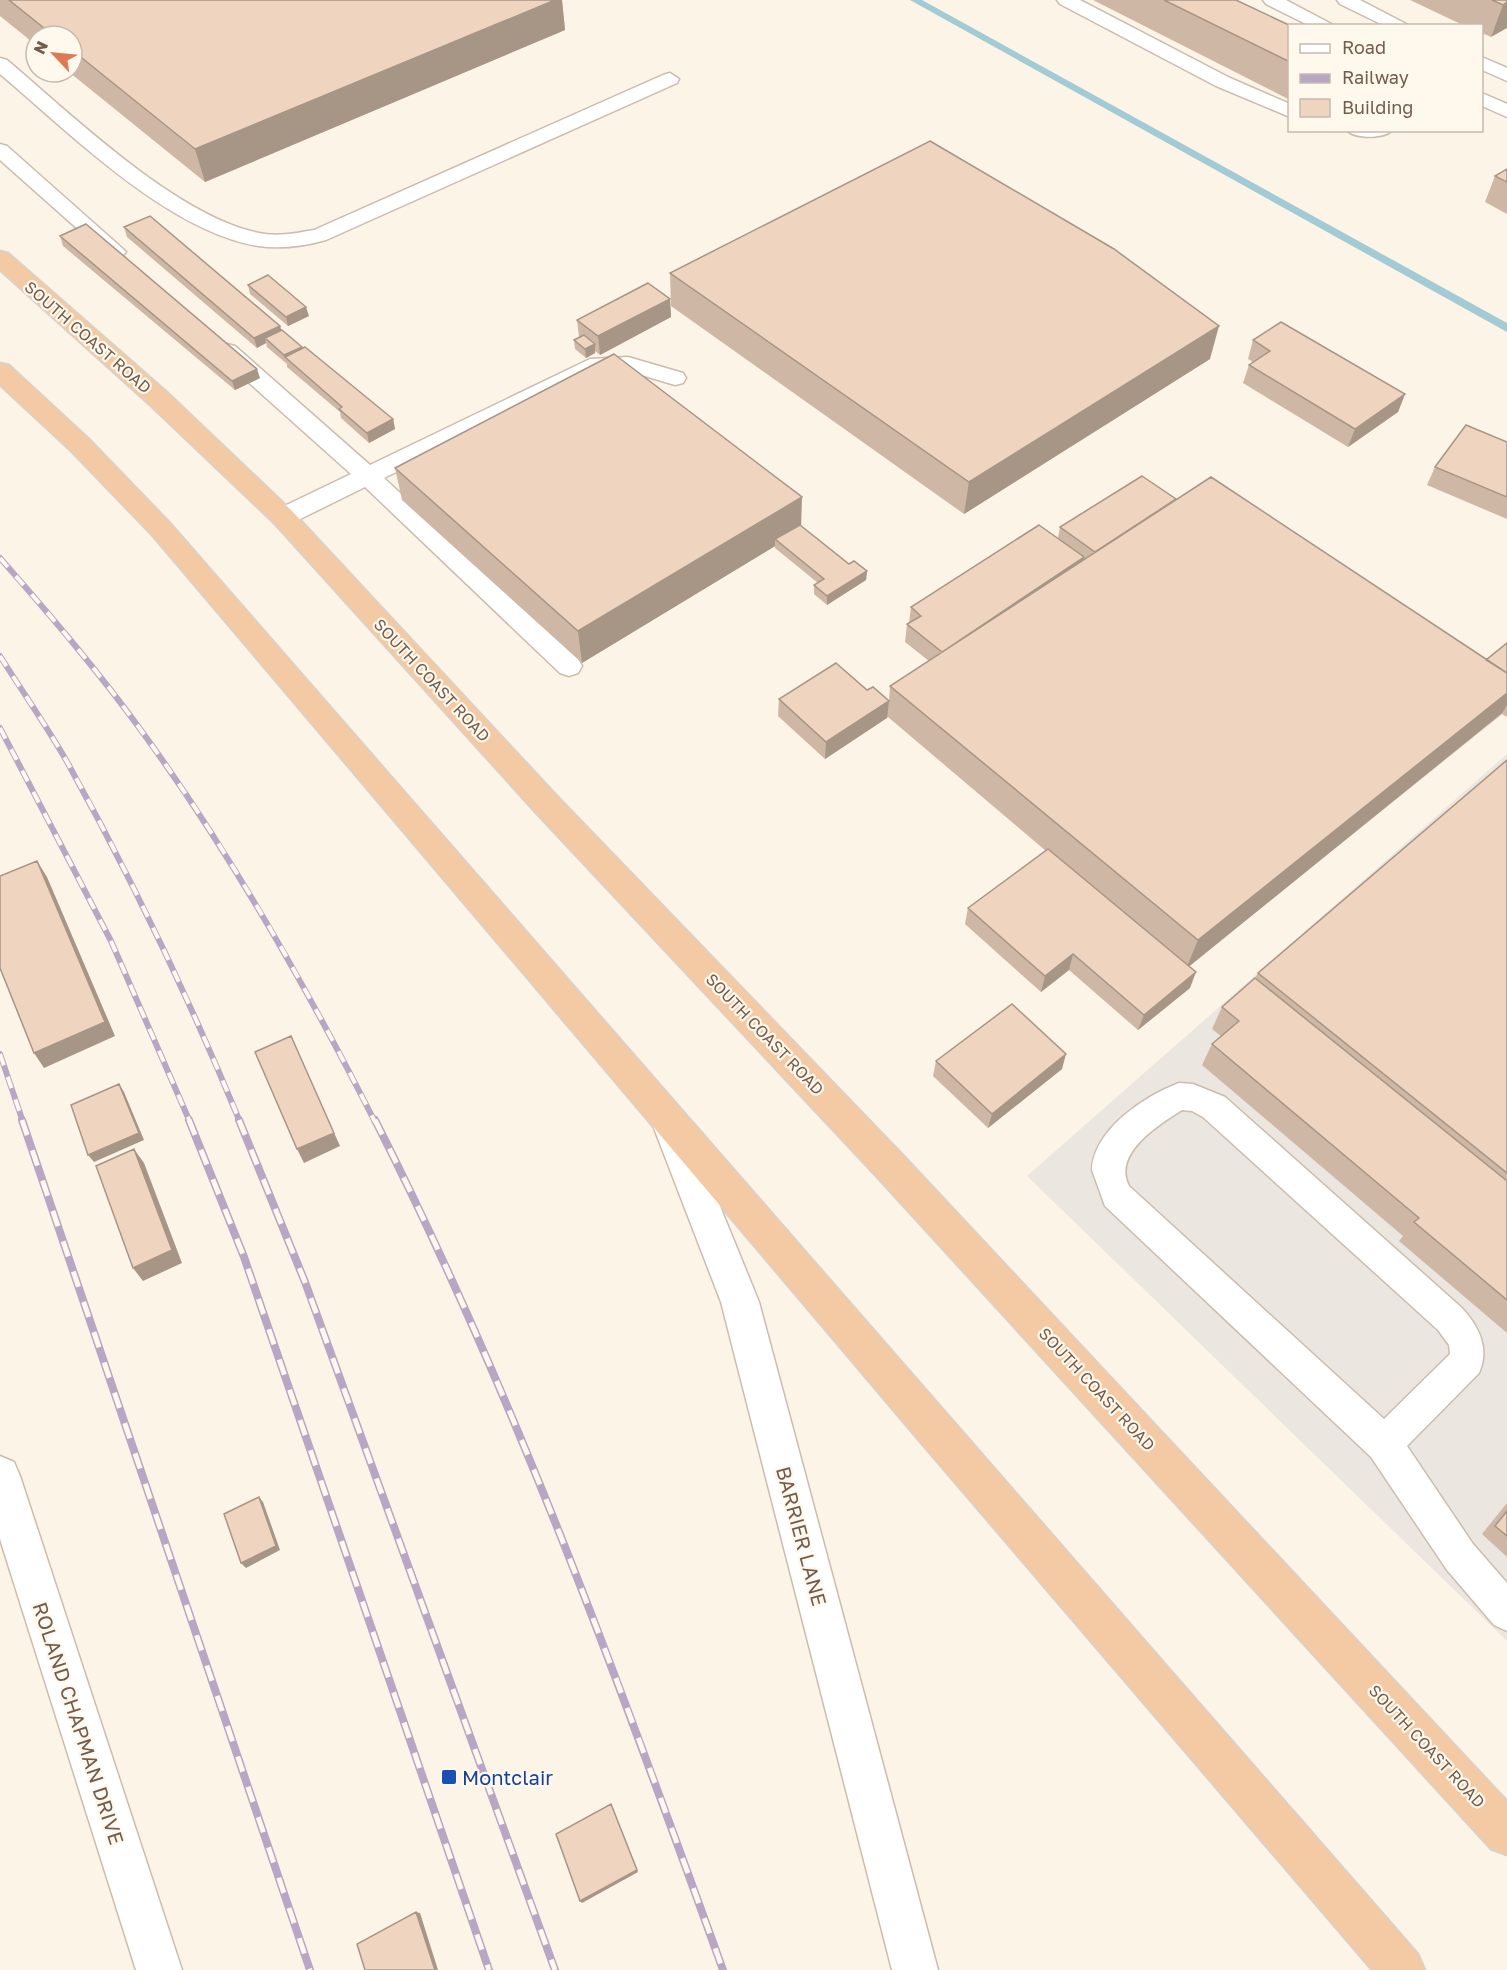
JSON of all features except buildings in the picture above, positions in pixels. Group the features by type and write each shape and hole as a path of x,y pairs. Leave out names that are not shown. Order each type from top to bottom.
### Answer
{"highway":[{"name":"SOUTH COAST ROAD","path":"0,258 160,400 283,517 548,806 889,1164 1507,1833"},
{"path":"0,371 80,445 161,529 664,1111 1097,1622 1402,1970"}],"street":[{"name":"BARRIER LANE","path":"664,1111 740,1302 915,1970"},
{"name":"ROLAND CHAPMAN DRIVE","path":"0,1476 159,1970"},
{"path":"1453,1776 1507,1799"}],"lane":[{"path":"1065,0 1223,82 1288,110"},
{"path":"1272,0 1322,24"},
{"path":"1346,0 1397,24"},
{"path":"1483,63 1507,75"},
{"path":"0,64 122,164 177,204 230,231 256,239 285,241 319,236 670,79"},
{"path":"1483,99 1507,111"},
{"path":"0,150 132,267"},
{"path":"211,337 369,477 569,666"},
{"path":"283,517 598,364 622,362 640,365 675,378"},
{"path":"1384,1444 1467,1361 1469,1349 1462,1332 1442,1311 1214,1107 1198,1098 1181,1096 1166,1102 1138,1125 1109,1159 1107,1176 1117,1196 1384,1444 1460,1557 1507,1612"}],"shaded area":[{"path":"1507,754 1507,1641 1027,1176"}],"waterway":[{"path":"915,0 1507,328"}],"railway":[{"path":"0,558 109,688 176,779 267,923 323,1022 375,1122"},
{"path":"0,656 58,747 113,848 180,984 240,1122"},
{"path":"0,728 111,941 190,1122"},
{"path":"0,1054 23,1122"},
{"path":"22,1120 310,1970"},
{"path":"189,1120 244,1257 489,1970"},
{"path":"239,1120 305,1282 555,1970"},
{"path":"375,1120 426,1223 519,1433 604,1647 723,1970"}],"place":[{"name":"Montclair","path":"449,1777"}]}
